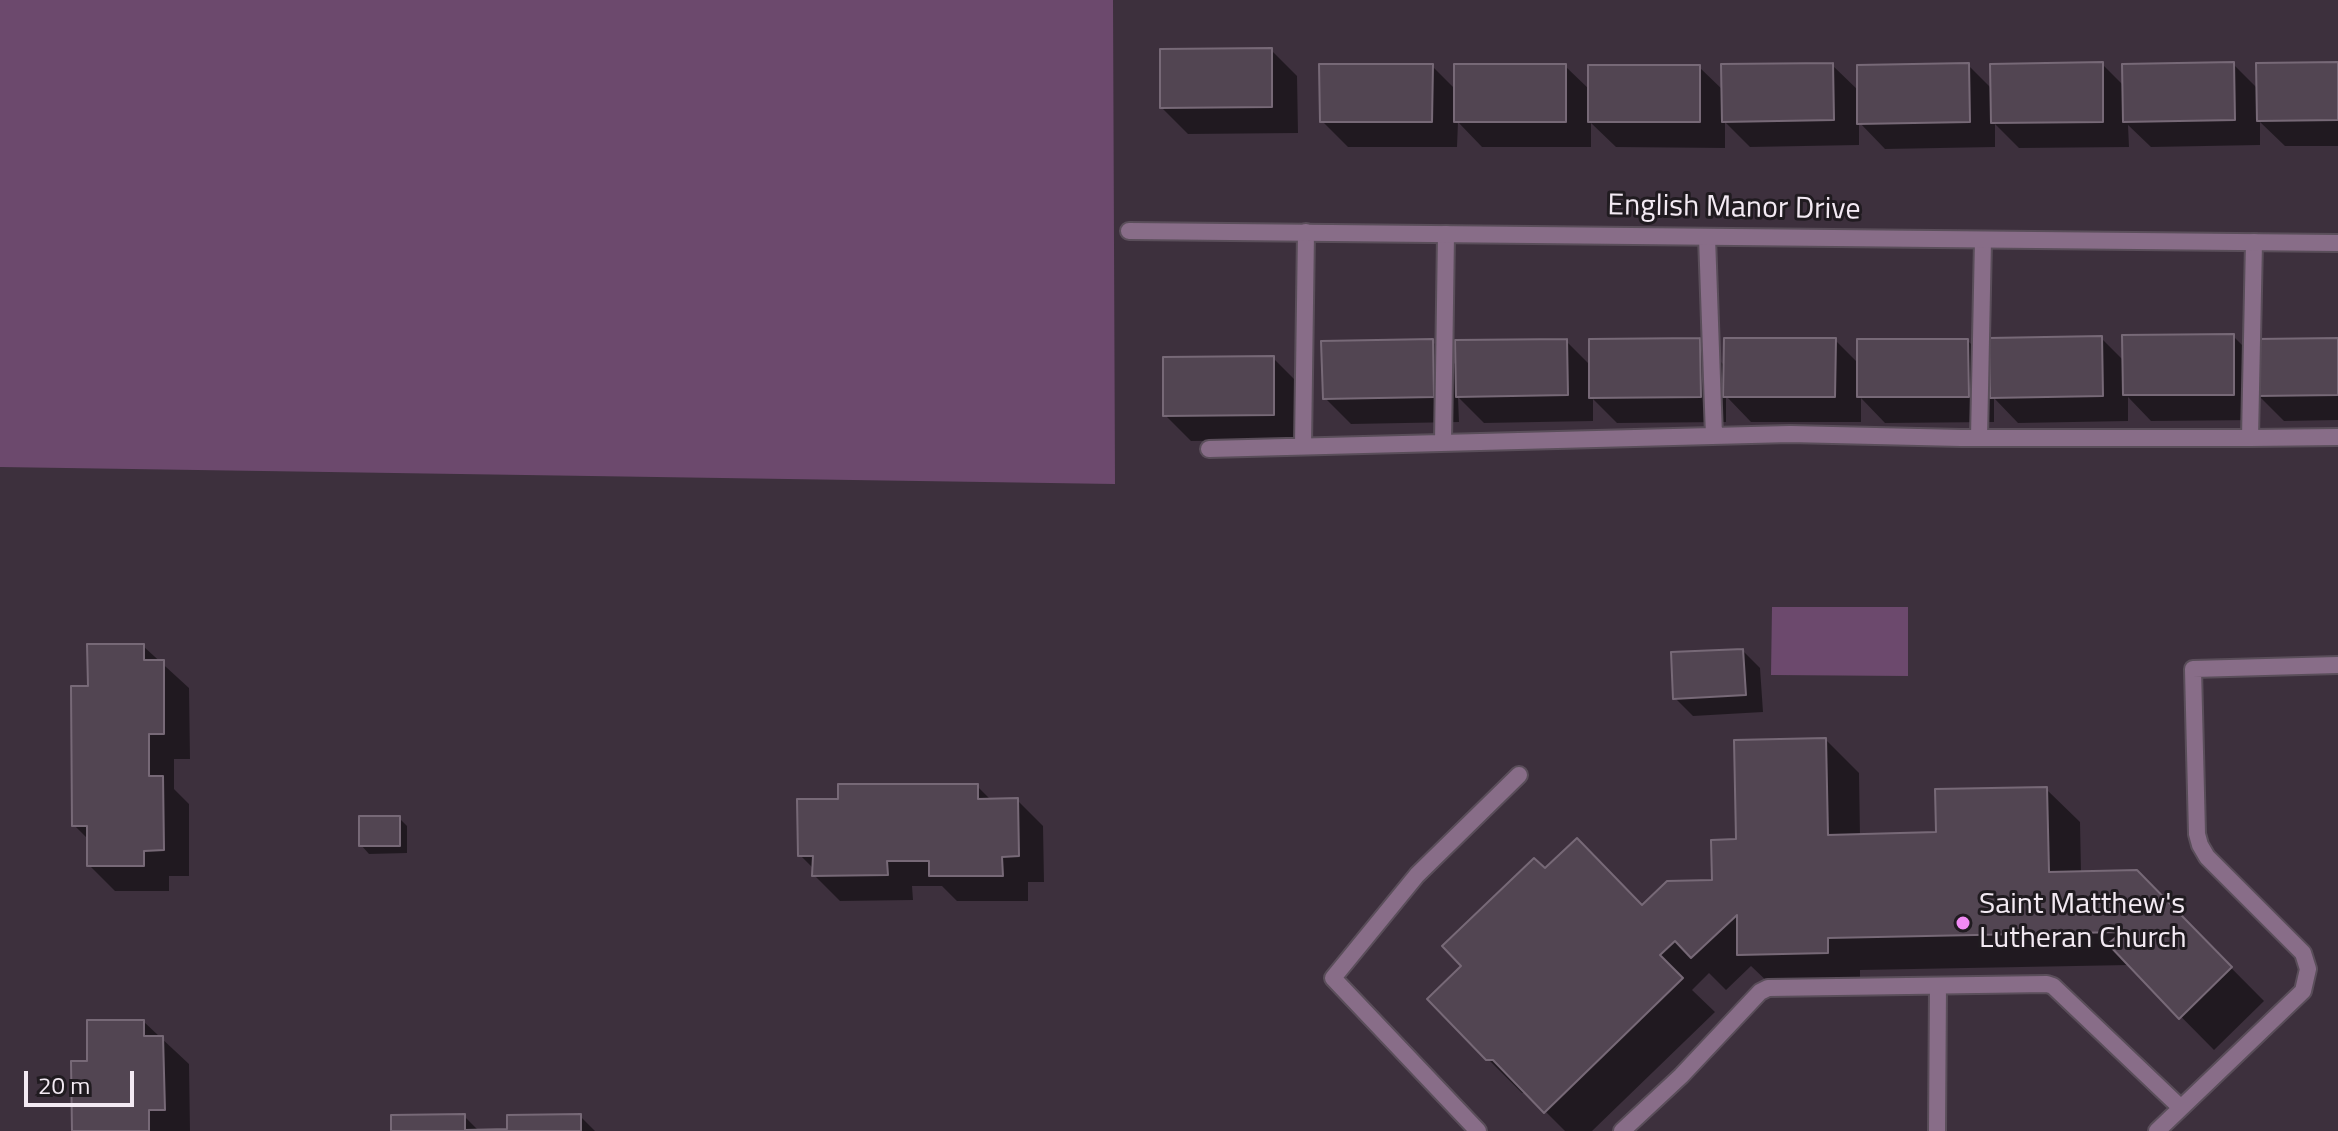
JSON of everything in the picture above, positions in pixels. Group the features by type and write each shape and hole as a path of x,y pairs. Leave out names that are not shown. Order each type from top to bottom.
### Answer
{"street":[{"name":"English Manor Drive","path":"1129,231 2338,243"},
{"path":"1303,446 1306,232"},
{"path":"1443,442 1446,234"},
{"path":"1707,237 1714,436"},
{"path":"1979,438 1983,240"},
{"path":"2250,438 2254,242"},
{"path":"1209,449 1790,434 1979,438 2338,437"},
{"path":"2157,1131 2303,991 2308,969 2303,953 2207,857 2200,845 2197,834 2193,669 2338,665"},
{"path":"1478,1131 1333,978 1417,875 1519,775"},
{"path":"1937,1131 1938,986"},
{"path":"1622,1131 1681,1076 1760,992 1768,988 2053,986 2181,1108"}],"shaded area":[{"path":"0,0 1113,0 1115,484 0,467"},
{"path":"1772,607 1908,607 1908,676 1771,675"}],"building":[{"path":"1272,48 1272,107 1160,108 1160,49"},
{"path":"2103,62 2103,122 1991,123 1990,64"},
{"path":"2234,62 2235,120 2123,122 2122,64"},
{"path":"2338,62 2338,120 2257,121 2256,63"},
{"path":"1833,63 1834,120 1722,122 1721,64"},
{"path":"1969,63 1970,122 1857,124 1857,65"},
{"path":"1319,64 1433,64 1432,122 1320,122"},
{"path":"1454,64 1566,64 1566,122 1454,122"},
{"path":"1588,65 1700,65 1700,122 1588,122"},
{"path":"2234,334 2234,395 2123,395 2122,335"},
{"path":"2102,336 2103,396 1990,398 1989,338"},
{"path":"1700,338 1701,397 1589,398 1589,339"},
{"path":"1724,338 1836,338 1835,397 1723,397"},
{"path":"2338,338 2338,395 2256,396 2256,339"},
{"path":"1433,339 1434,397 1323,399 1321,341"},
{"path":"1567,339 1568,395 1456,397 1455,340"},
{"path":"1857,339 1968,339 1969,397 1857,397"},
{"path":"1274,356 1274,415 1163,416 1163,357"},
{"path":"87,644 144,644 144,660 164,660 164,734 149,734 149,776 163,776 164,850 144,851 144,866 87,866 87,826 72,826 71,686 88,686"},
{"path":"1743,649 1746,695 1673,699 1671,652"},
{"name":"Saint Matthew's Lutheran Church","path":"1826,738 1828,835 1936,832 1935,789 2047,787 2049,872 2137,870 2232,967 2179,1019 2108,944 2122,932 1828,938 1828,953 1737,955 1737,915 1691,958 1675,941 1660,955 1683,978 1544,1113 1493,1060 1486,1060 1427,999 1461,966 1442,946 1534,858 1545,868 1577,838 1642,905 1667,881 1712,880 1711,840 1736,839 1734,740"},
{"path":"838,784 978,784 978,799 1018,798 1019,856 1002,857 1003,876 929,876 929,861 887,861 888,875 812,876 813,856 798,856 797,799 838,799"},
{"path":"359,816 400,816 400,846 359,846"},
{"path":"87,1020 144,1020 144,1036 163,1036 165,1110 149,1110 149,1131 72,1131 71,1061 87,1061"},
{"path":"465,1114 465,1130 507,1129 507,1115 581,1114 581,1131 391,1131 391,1115"}],"place":[{"name":"Saint Matthew's Lutheran Church","path":"1963,923"}]}
